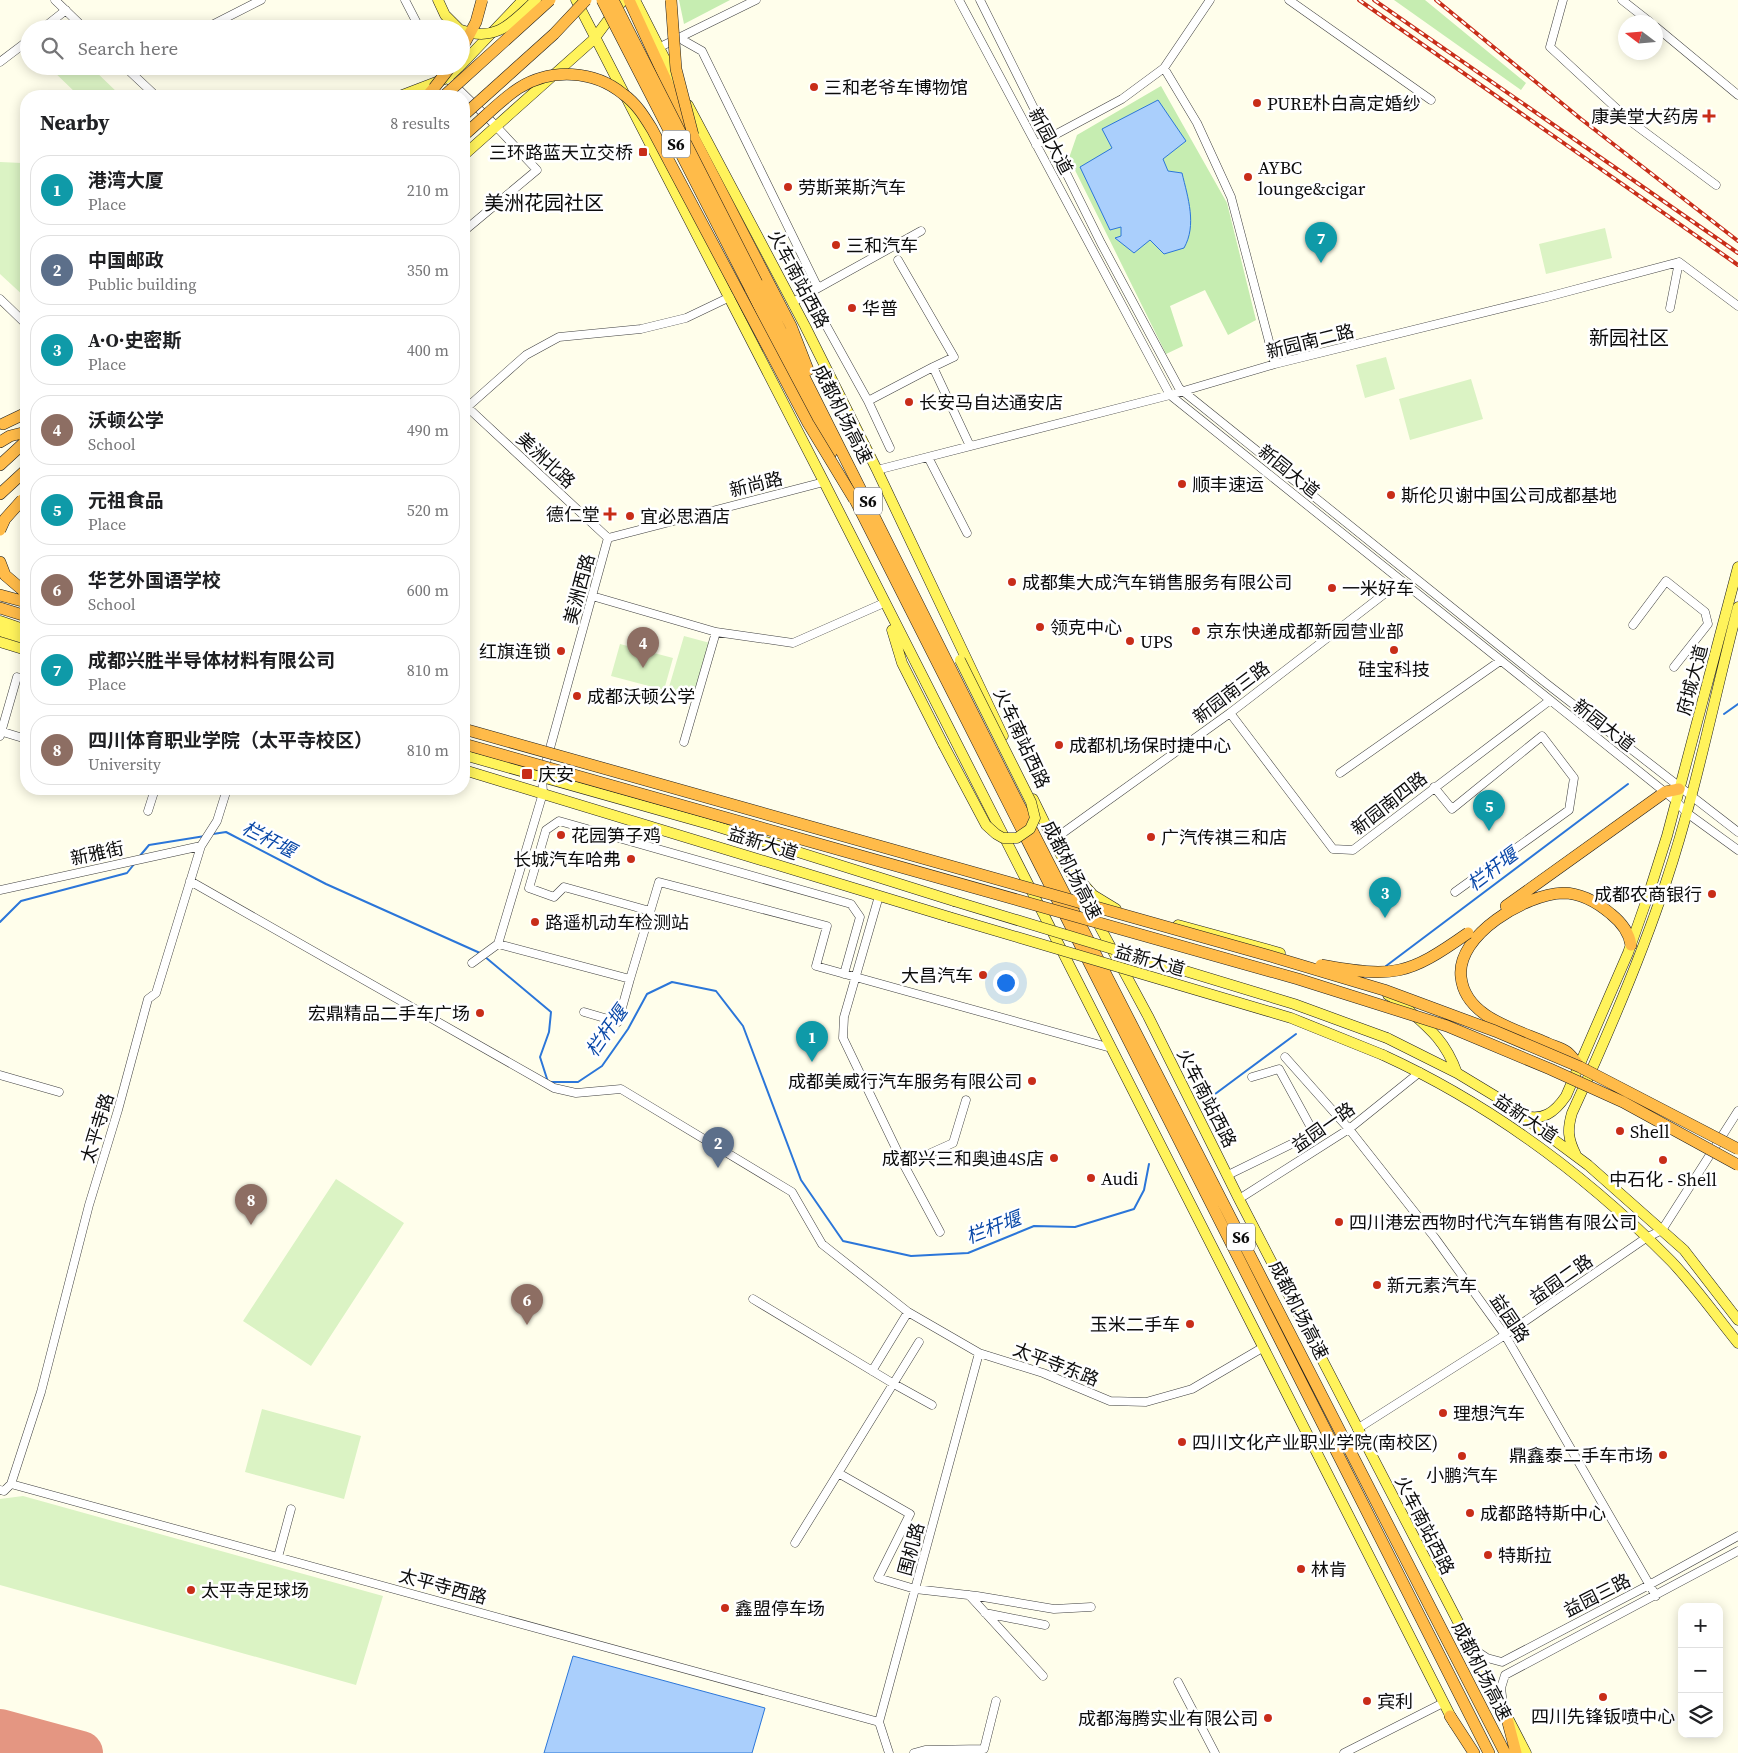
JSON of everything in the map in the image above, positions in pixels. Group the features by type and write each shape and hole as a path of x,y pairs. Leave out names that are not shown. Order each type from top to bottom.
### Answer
{"highway":[{"path":"470,33 476,22 482,0"},
{"path":"470,72 550,0"},
{"path":"470,110 548,40 586,0"},
{"name":"成都机场高速","path":"602,0 750,288 854,499 972,723 1505,1753"},
{"name":"成都机场高速","path":"613,0 830,428 972,723 1489,1753"},
{"path":"629,0 693,135 791,326 830,428"},
{"path":"671,0 676,69 693,135"},
{"path":"470,131 519,88 554,75 574,74 590,78 612,86 628,98 652,129 808,423 854,499"},
{"path":"432,90 444,75"},
{"path":"451,90 467,75"},
{"path":"2,426 20,416"},
{"path":"0,442 10,436 20,434"},
{"path":"0,465 20,447"},
{"path":"0,494 20,476"},
{"path":"0,530 5,519 20,502"},
{"path":"0,562 5,574 20,588"},
{"path":"0,595 20,600"},
{"path":"0,608 20,614"},
{"path":"470,731 1270,956 1443,1010 1580,1067 1738,1148"},
{"path":"470,746 1298,978 1438,1023 1497,1046 1615,1099 1738,1165"},
{"path":"1580,1067 1567,1052 1486,1016 1472,1003 1464,991 1461,969 1471,936 1665,792 1680,789"},
{"path":"1270,956 1364,972 1408,969 1471,936 1523,904 1544,896 1565,893 1595,902 1609,912 1623,926 1631,945"},
{"path":"1504,1711 1516,1753"},
{"path":"1450,1716 1474,1753"}],"main road":[{"path":"438,0 449,20"},
{"path":"470,56 523,0"},
{"path":"470,31 487,34 500,31 536,0"},
{"path":"576,0 594,38 642,126 730,297 1469,1753"},
{"path":"470,149 594,38 623,0"},
{"name":"火车南站西路","path":"635,0 658,48 793,302 877,470 1052,840 1148,1016 1239,1199 1526,1753"},
{"path":"416,90 450,75"},
{"path":"2,426 20,411"},
{"path":"0,530 20,510"},
{"name":"府城大道","path":"1522,1115 1538,1117 1549,1114 1556,1110 1566,1096 1631,945 1667,836 1738,567"},
{"path":"884,603 902,663 986,825 990,830 1009,838 1017,838 1030,829 1034,818 1031,802 932,601 924,569"},
{"name":"府城大道","path":"1576,1155 1568,1139 1568,1126 1638,963 1687,814 1738,607"},
{"path":"0,614 20,620"},
{"path":"0,621 20,628"},
{"path":"0,631 20,637"},
{"path":"0,642 20,648"},
{"name":"益新大道","path":"470,757 721,828 1294,1004 1387,1038 1457,1073 1522,1115 1576,1155 1684,1250 1738,1320"},
{"name":"益新大道","path":"470,772 948,917 1291,1018 1420,1072 1442,1083 1533,1140 1616,1207 1672,1262 1738,1343"},
{"path":"1066,865 1093,896 1110,908 1227,937 1346,974 1396,1000 1439,1038 1450,1052 1457,1073"}],"street":[{"path":"55,0 76,20"},
{"path":"221,20 260,0"},
{"path":"405,0 415,20"},
{"path":"658,48 756,0"},
{"name":"新园大道","path":"959,0 1170,395 1665,792 1687,814 1738,850"},
{"name":"新园大道","path":"980,0 1106,251 1179,388 1680,789 1738,832"},
{"path":"1036,145 1122,99 1164,68 1210,0"},
{"path":"1289,0 1431,100"},
{"path":"1563,0 1550,47 1630,121 1716,186"},
{"path":"1622,0 1641,15"},
{"path":"53,20 66,10"},
{"path":"1663,33 1738,95"},
{"path":"679,38 702,51 818,288"},
{"path":"0,62 20,47"},
{"path":"1164,68 1197,123 1231,197 1275,364"},
{"path":"135,75 150,90"},
{"path":"445,75 460,90"},
{"path":"470,100 496,125 537,170 470,226"},
{"path":"793,302 921,231"},
{"path":"868,401 954,357 898,260"},
{"path":"1670,308 1679,262 1738,306"},
{"name":"新园南二路","path":"877,470 1184,392 1275,364 1679,262"},
{"path":"470,403 526,355 559,337 641,329 686,318 730,297"},
{"path":"0,299 20,318"},
{"path":"817,308 868,401 890,448"},
{"path":"933,367 970,446"},
{"name":"美洲北路","path":"470,412 608,538"},
{"path":"928,456 966,533"},
{"name":"新尚路","path":"608,538 824,482"},
{"name":"美洲西路","path":"543,793 542,777 608,538"},
{"name":"新园南三路","path":"1052,840 1230,713 1401,581"},
{"path":"1633,625 1666,581 1706,612 1708,624 1674,667"},
{"path":"592,596 716,632 793,643 884,603"},
{"path":"684,742 716,632"},
{"path":"1340,773 1500,661"},
{"path":"17,677 0,733 20,738"},
{"name":"新园南四路","path":"1230,713 1333,849 1353,850 1550,701"},
{"path":"1434,787 1452,809 1542,736 1574,778 1570,810 1455,892"},
{"path":"472,963 498,944 543,793"},
{"path":"148,811 153,795"},
{"name":"太平寺路","path":"11,1484 41,1392 89,1205 118,1110 148,999 156,993 203,843 217,821 225,795"},
{"path":"650,911 564,887 554,897 529,888 546,830 559,822 851,904 860,917 844,974"},
{"name":"新雅街","path":"0,890 143,859 203,843"},
{"name":"太平寺东路","path":"190,881 554,1088 576,1093 621,1089 792,1192 822,1244 908,1312 979,1353 1043,1373 1110,1401 1146,1402 1192,1389 1262,1348"},
{"path":"584,1012 618,1022 659,882 827,926 816,966 1110,1048"},
{"path":"879,896 844,1018 843,1038 904,1165 940,1232"},
{"path":"498,944 630,980"},
{"name":"益园路","path":"1285,1057 1349,1129 1435,1238 1506,1335 1656,1596"},
{"path":"1252,1078 1279,1069 1321,1148"},
{"name":"益园一路","path":"1239,1199 1349,1129 1420,1072"},
{"path":"0,1075 59,1092"},
{"path":"904,1165 953,1143 966,1100"},
{"path":"1662,1230 1737,1114"},
{"path":"1228,1175 1314,1133"},
{"name":"益园二路","path":"1357,1429 1506,1335 1646,1238 1662,1230"},
{"path":"753,1299 932,1405"},
{"path":"872,1371 908,1312"},
{"path":"796,1543 840,1474 919,1342"},
{"name":"围机路","path":"880,1722 979,1353"},
{"path":"840,1474 910,1514 878,1578 915,1589 969,1595 1054,1609 1091,1607"},
{"path":"0,1490 4,1491 11,1484"},
{"name":"太平寺西路","path":"11,1484 880,1722"},
{"path":"278,1557 291,1509"},
{"name":"益园三路","path":"1469,1646 1487,1658 1502,1662 1738,1536"},
{"name":"益园三路","path":"1504,1711 1501,1688 1505,1674 1656,1596 1738,1551"},
{"path":"969,1595 1043,1676"},
{"path":"986,1613 1045,1625"},
{"path":"1178,1682 1215,1753"},
{"path":"914,1753 925,1750 984,1749 996,1701"},
{"path":"1344,1753 1443,1703"},
{"path":"880,1722 889,1753"}],"green space":[{"path":"679,0 730,0 684,24"},
{"path":"1394,0 1425,0 1526,83 1521,90"},
{"path":"57,75 99,75 115,90 73,90"},
{"path":"1161,86 1227,203 1256,320 1228,335 1205,290 1170,306 1183,346 1166,354 1069,158 1077,135"},
{"path":"0,162 20,163 20,292 0,274"},
{"path":"1605,228 1612,258 1546,274 1539,244"},
{"path":"1386,357 1395,389 1365,398 1356,365"},
{"path":"1471,379 1483,419 1410,440 1399,399"},
{"path":"684,636 710,643 692,701 667,694"},
{"path":"620,644 673,658 664,690 611,676"},
{"path":"336,1179 404,1223 311,1366 243,1321"},
{"path":"262,1409 361,1436 344,1499 245,1472"},
{"name":"太平寺足球场","path":"23,1496 383,1596 356,1685 0,1585 0,1499"}],"water":[{"path":"1158,100 1186,141 1163,159 1168,171 1182,173 1190,211 1190,230 1184,248 1164,254 1150,240 1134,253 1115,238 1121,236 1121,227 1110,230 1080,167 1112,148 1102,129"},
{"path":"573,1656 765,1708 752,1753 544,1753"}],"waterway":[{"name":"栏杆堰","path":"1724,714 1738,704"},
{"name":"栏杆堰","path":"1386,966 1628,784"},
{"name":"栏杆堰","path":"213,834 226,832 326,884 480,953"},
{"name":"栏杆堰","path":"139,857 149,845 205,836"},
{"name":"栏杆堰","path":"0,922 21,901 127,873 135,863"},
{"name":"栏杆堰","path":"484,956 551,1012 549,1032 540,1057 548,1082 578,1082 602,1066 628,1029 647,994 672,982 716,991 743,1026 801,1180 843,1241 911,1256 968,1253 1034,1226 1075,1227 1134,1209 1144,1190 1149,1164"},
{"name":"栏杆堰","path":"1207,1100 1296,1034"}],"runway":[{"path":"0,1731 81,1753"}],"railway":[{"path":"1359,0 1738,265"},
{"path":"1374,0 1738,253"},
{"path":"1436,0 1581,119 1738,241"}],"place":[{"name":"三和老爷车博物馆","path":"814,87"},
{"name":"PURE朴白高定婚纱","path":"1257,103"},
{"name":"康美堂大药房","path":"1709,116"},
{"name":"三环路蓝天立交桥","path":"643,152"},
{"name":"AYBC lounge&cigar","path":"1248,177"},
{"name":"劳斯莱斯汽车","path":"788,187"},
{"name":"三和汽车","path":"836,245"},
{"name":"成都兴胜半导体材料有限公司","path":"1321,263"},
{"name":"华普","path":"852,308"},
{"name":"长安马自达通安店","path":"909,402"},
{"name":"顺丰速运","path":"1182,484"},
{"name":"斯伦贝谢中国公司成都基地","path":"1391,495"},
{"name":"德仁堂","path":"610,514"},
{"name":"宜必思酒店","path":"630,516"},
{"name":"成都集大成汽车销售服务有限公司","path":"1012,582"},
{"name":"一米好车","path":"1332,588"},
{"name":"领克中心","path":"1040,627"},
{"name":"京东快递成都新园营业部","path":"1196,631"},
{"name":"UPS","path":"1130,641"},
{"name":"硅宝科技","path":"1394,650"},
{"name":"红旗连锁","path":"561,651"},
{"name":"沃顿公学","path":"643,668"},
{"name":"成都沃顿公学","path":"577,696"},
{"name":"成都机场保时捷中心","path":"1059,745"},
{"name":"庆安","path":"527,774"},
{"name":"元祖食品","path":"1489,831"},
{"name":"花园笋子鸡","path":"561,835"},
{"name":"广汽传祺三和店","path":"1151,837"},
{"name":"长城汽车哈弗","path":"631,859"},
{"name":"成都农商银行","path":"1712,894"},
{"name":"A·O·史密斯","path":"1385,918"},
{"name":"路遥机动车检测站","path":"535,922"},
{"name":"大昌汽车","path":"983,975"},
{"name":"宏鼎精品二手车广场","path":"480,1013"},
{"name":"港湾大厦","path":"812,1062"},
{"name":"成都美威行汽车服务有限公司","path":"1032,1081"},
{"name":"Shell","path":"1620,1131"},
{"name":"成都兴三和奥迪4S店","path":"1054,1158"},
{"name":"中石化 - Shell","path":"1663,1160"},
{"name":"中国邮政","path":"718,1168"},
{"name":"Audi","path":"1091,1178"},
{"name":"四川港宏西物时代汽车销售有限公司","path":"1339,1222"},
{"name":"四川体育职业学院（太平寺校区）","path":"251,1225"},
{"name":"新元素汽车","path":"1377,1285"},
{"name":"玉米二手车","path":"1190,1324"},
{"name":"华艺外国语学校","path":"527,1325"},
{"name":"理想汽车","path":"1443,1413"},
{"name":"四川文化产业职业学院(南校区)","path":"1182,1442"},
{"name":"鼎鑫泰二手车市场","path":"1663,1455"},
{"name":"小鹏汽车","path":"1462,1456"},
{"name":"成都路特斯中心","path":"1470,1513"},
{"name":"特斯拉","path":"1488,1555"},
{"name":"林肯","path":"1301,1569"},
{"name":"太平寺足球场","path":"191,1590"},
{"name":"鑫盟停车场","path":"725,1608"},
{"name":"四川先锋钣喷中心","path":"1603,1697"},
{"name":"宾利","path":"1367,1701"},
{"name":"成都海腾实业有限公司","path":"1268,1718"}],"district":[{"name":"美洲花园社区","path":"544,203"},
{"name":"新园社区","path":"1629,338"}]}
